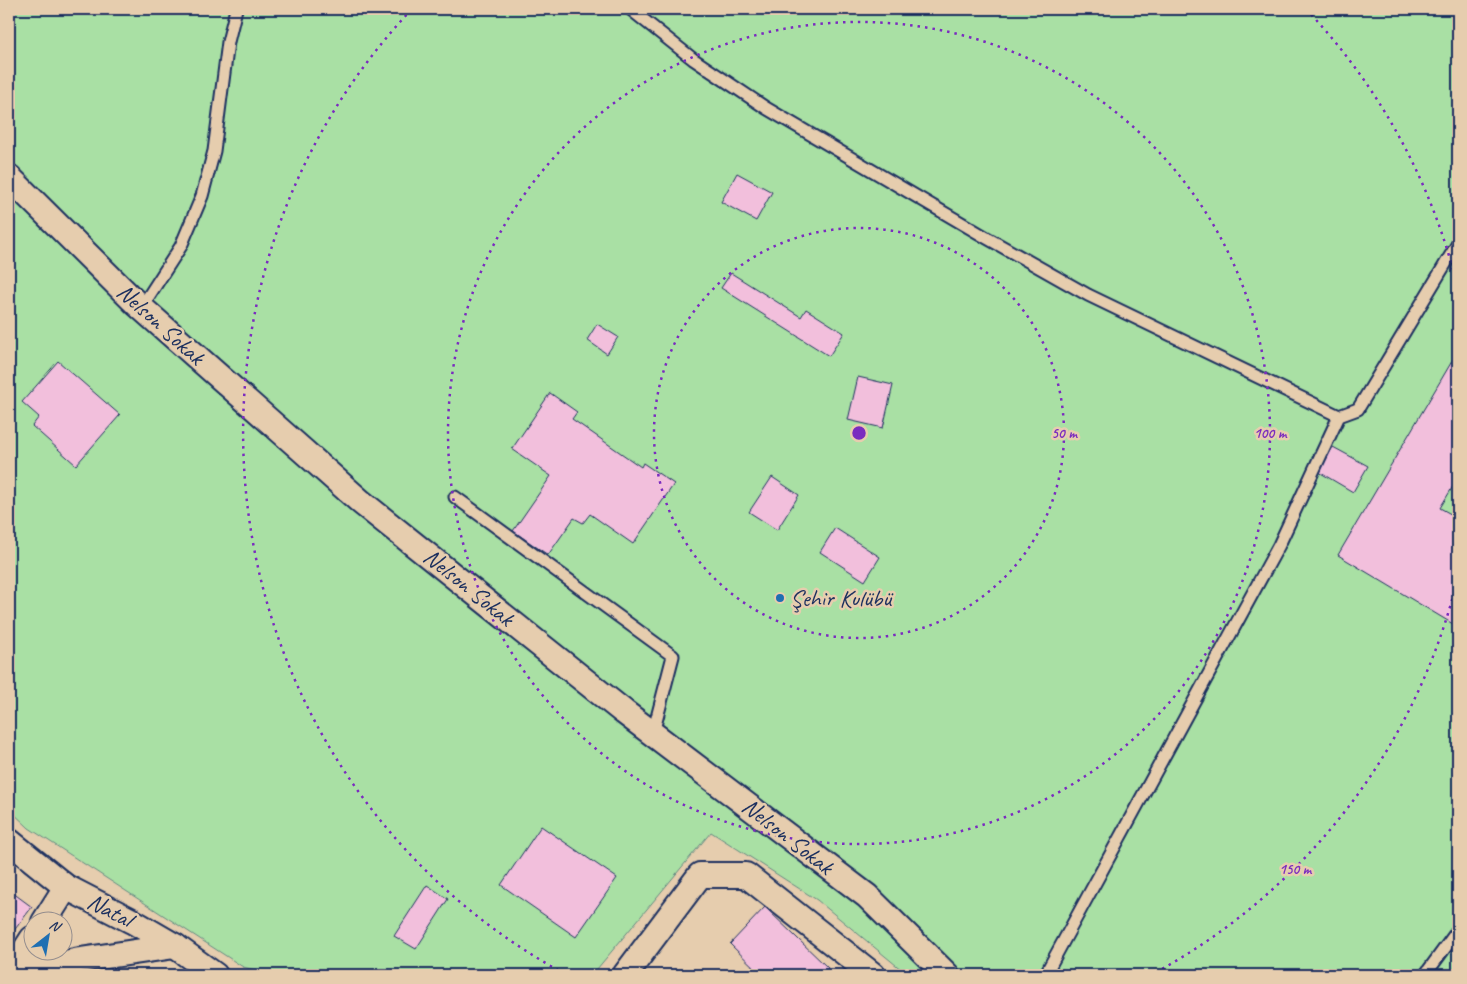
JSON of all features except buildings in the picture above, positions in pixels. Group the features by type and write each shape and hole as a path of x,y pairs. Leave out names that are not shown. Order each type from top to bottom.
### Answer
{"street":[{"name":"Nelson Sokak","path":"9,177 141,308 362,502 653,733 867,896 947,975"},
{"name":"Natal","path":"9,841 66,887 175,946 215,975"},
{"path":"625,975 700,875 746,875 873,975"},
{"path":"50,912 66,887"},
{"path":"9,975 80,960 175,946"},
{"path":"9,975 22,955"}],"lane":[{"path":"141,308 181,246 202,196 214,151 228,42 236,9"},
{"path":"630,9 693,59 766,108 1004,247 1088,295 1339,416"},
{"path":"1045,975 1278,546 1339,416 1358,409 1458,243"},
{"path":"455,497 673,656 653,733"},
{"path":"1425,975 1458,930"}],"green space":[{"path":"9,9 1458,9 1458,975 908,975 817,900 711,832 592,975 275,975 243,967 29,828 9,809"}],"place":[{"name":"Şehir Kulübü","path":"780,598"}]}
